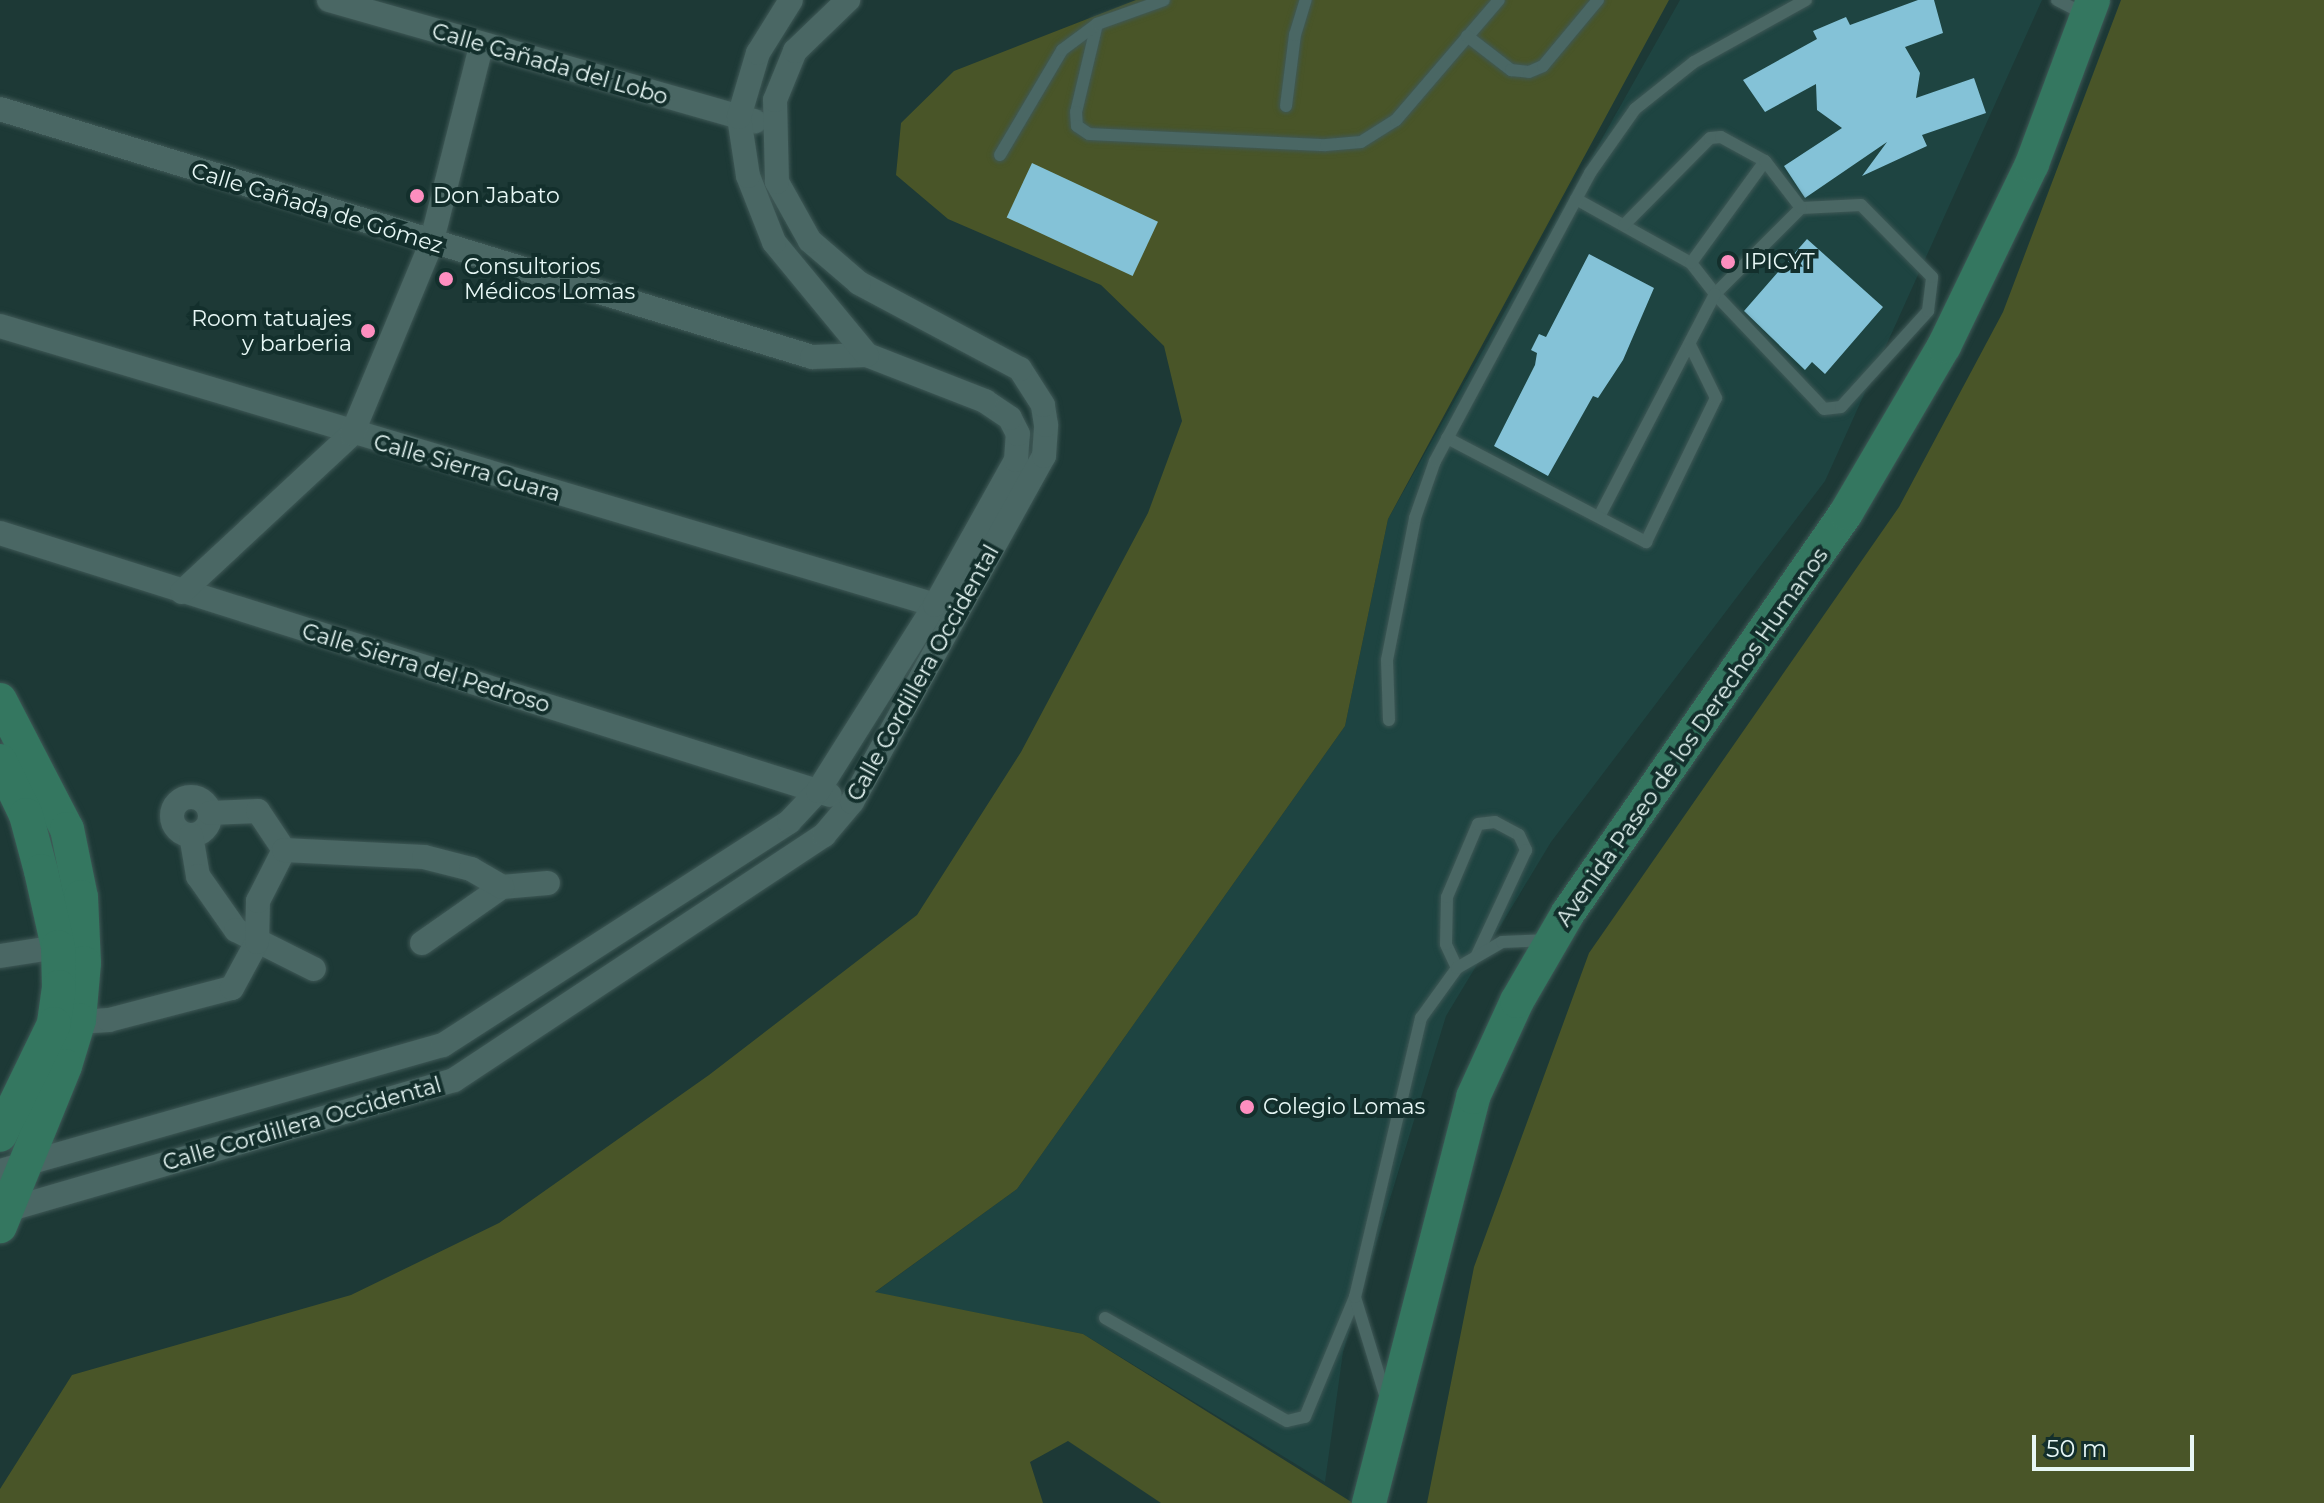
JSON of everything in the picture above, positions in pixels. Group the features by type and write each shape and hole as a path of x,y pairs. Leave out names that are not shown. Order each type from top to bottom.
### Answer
{"main road":[{"name":"Avenida Paseo de los Derechos Humanos","path":"1369,1503 1389,1409 1473,1097 1553,940 1846,513 1944,346 2032,164 2090,8"},
{"path":"0,700 67,829 81,897 67,1022 15,1166 3,1216"},
{"path":"0,761 26,815 58,947 67,1022 0,1135"}],"street":[{"name":"Calle Cañada del Lobo","path":"329,0 481,47 773,126"},
{"name":"Calle Cordillera Occidental","path":"15,1166 443,1045 789,822 818,791 935,605 1016,460 1018,434 1010,418 985,401 867,355 774,242 748,176 739,117 758,53 791,0"},
{"name":"Calle Cordillera Occidental","path":"3,1216 454,1080 824,835 852,802 1044,456 1046,425 1039,395 1020,369 859,283 810,241 777,182 773,126 775,100 795,51 848,0"},
{"path":"182,592 352,434 431,244 481,47"},
{"name":"Calle Cañada de Gómez","path":"0,109 431,244 812,357 867,355"},
{"name":"Calle Sierra Guara","path":"0,326 352,434 935,605"},
{"name":"Calle Sierra del Pedroso","path":"0,533 852,802"},
{"path":"284,850 258,811 210,813 193,798 176,805 173,822 191,835 210,900 236,930 257,942 294,954 314,969"},
{"path":"191,835 204,830 210,813"},
{"path":"67,1022 109,1020 232,988 257,942 258,901 284,850"},
{"path":"284,850 424,857 471,869 502,887"},
{"path":"422,943 502,887 548,883"},
{"path":"0,956 58,947"},
{"path":"443,1045 454,1080"}],"lane":[{"path":"1000,155 1062,50 1097,24 1164,0"},
{"path":"1286,106 1295,35 1306,0"},
{"path":"1097,24 1076,112 1077,126 1089,134 1326,145 1361,142 1396,120 1499,0"},
{"path":"1467,36 1511,70 1529,72 1543,66 1598,0"},
{"path":"1389,720 1387,660 1415,518 1447,438 1576,199 1635,109 1694,62 1806,0"},
{"path":"2057,0 2090,8"},
{"path":"1624,225 1710,138 1721,137 1765,161 1801,208"},
{"path":"1691,263 1765,161"},
{"path":"1576,199 1691,263 1715,294 1824,409 1841,407 1928,311 1932,277 1861,205 1801,208 1715,294 1599,517"},
{"path":"1447,438 1646,542 1716,398 1690,345"},
{"path":"1457,968 1446,944 1447,897 1478,824 1495,822 1519,835 1526,850 1476,957"},
{"path":"1105,1318 1287,1421 1305,1417 1355,1297 1421,1018 1457,968 1502,942 1553,940"},
{"path":"1355,1297 1389,1409"}],"shaded area":[{"path":"1680,0 2042,0 1825,481 1551,842 1446,1016 1343,1352 1325,1482 1083,1334 874,1293 1017,1189 1345,726 1388,519"}],"green space":[{"path":"1136,0 1669,0 1388,519 1345,726 1017,1189 875,1292 1083,1334 1353,1503 1161,1503 1068,1441 1030,1462 1043,1503 0,1503 0,1489 72,1375 351,1295 499,1223 709,1075 917,915 1021,752 1148,513 1182,421 1164,346 1101,285 948,219 896,175 901,123 954,71"},
{"path":"2121,0 2324,0 2324,1503 1427,1503 1474,1267 1589,953 1899,507 2003,312"}],"building":[{"path":"1918,0 1934,0 1943,33 1905,47 1920,73 1916,98 1974,78 1986,113 1922,135 1927,146 1862,176 1887,142 1805,198 1784,166 1842,128 1817,110 1816,84 1765,112 1743,80 1817,39 1813,31 1846,17 1850,25"},
{"path":"1032,163 1158,222 1133,276 1007,217"},
{"path":"1807,239 1883,307 1825,374 1812,362 1805,370 1744,311"},
{"path":"1589,254 1654,288 1623,360 1598,398 1593,396 1548,476 1494,446 1535,365 1537,353 1531,350 1539,334 1546,337"}],"place":[{"name":"Don Jabato","path":"417,196"},
{"name":"IPICYT","path":"1728,262"},
{"name":"Consultorios Médicos Lomas","path":"446,279"},
{"name":"Room tatuajes y barberia","path":"368,331"},
{"name":"Colegio Lomas","path":"1247,1107"}]}
